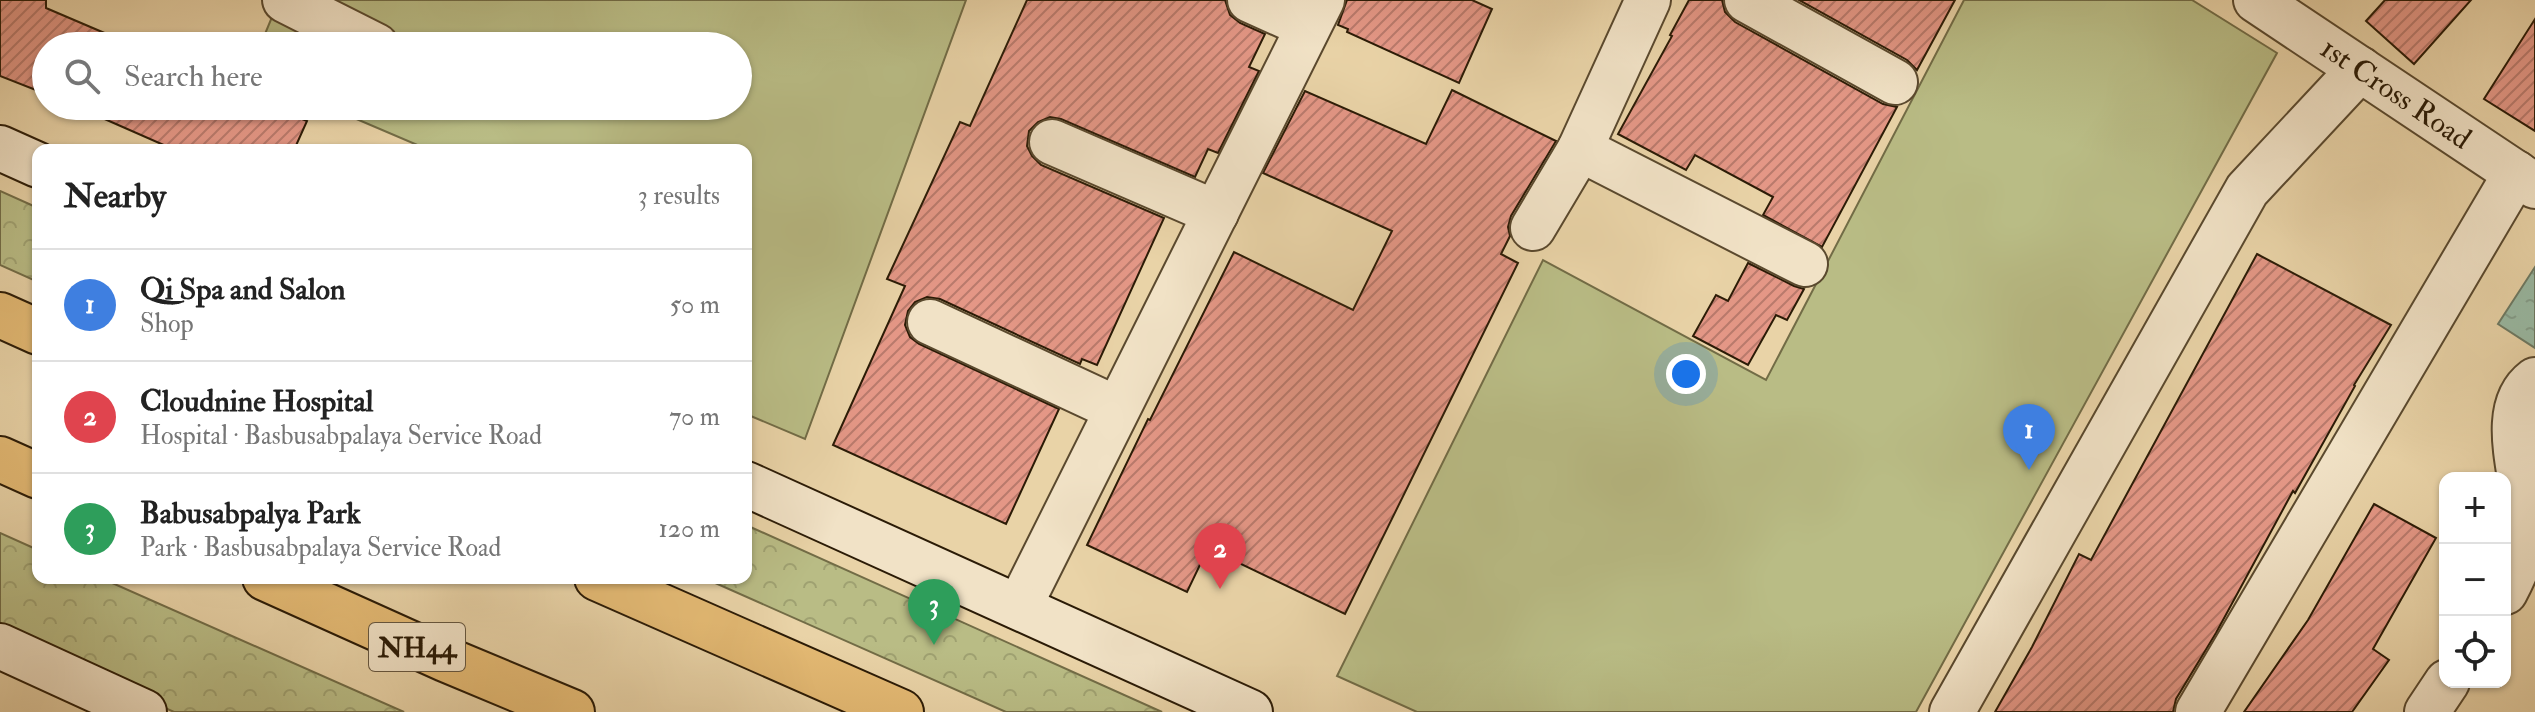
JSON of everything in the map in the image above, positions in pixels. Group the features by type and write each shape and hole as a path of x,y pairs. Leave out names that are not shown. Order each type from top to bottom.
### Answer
{"highway":[{"path":"0,315 32,329"},
{"path":"0,459 32,473"},
{"name":"NH44","path":"278,584 572,712"},
{"path":"611,584 901,712"}],"street":[{"path":"285,0 348,32"},
{"path":"1019,607 1315,13 1250,0"},
{"path":"1533,228 1580,149 1648,0"},
{"path":"1747,0 1895,82"},
{"name":"1st Cross Road","path":"2256,0 2525,180"},
{"path":"1952,712 2247,190 2360,69"},
{"path":"1052,142 1216,213"},
{"path":"0,148 32,162"},
{"path":"1580,149 1805,264"},
{"path":"2198,712 2525,180"},
{"path":"930,322 1117,409"},
{"path":"2511,580 2519,564 2526,533 2514,414 2524,388 2535,380"},
{"path":"752,487 1250,712"},
{"path":"0,646 144,712"},
{"path":"2427,712 2443,688"}],"green space":[{"path":"279,0 966,0 805,439 752,417 752,144 415,144 359,120 752,120 752,32 266,32"},
{"path":"1964,0 2192,0 2277,53 1916,712 1417,712 1337,676 1543,260 1766,380"},
{"path":"0,191 32,205 32,279 0,265"},
{"path":"752,528 1162,712 1006,712 718,584 752,584"},
{"path":"0,533 32,547 32,584 115,584 404,712 174,712 0,634"}],"water":[{"path":"2535,267 2535,348 2498,324"}],"building":[{"path":"0,0 46,0 46,8 102,32 32,32 32,89 0,76"},
{"path":"1027,0 1225,0 1230,15 1265,34 1249,67 1259,71 1218,153 1208,149 1195,177 1061,119 1050,117 1038,122 1029,131 1027,146 1041,165 1164,218 1097,365 1082,359 1080,364 940,299 927,297 915,302 908,311 905,325 910,337 919,344 1059,409 1006,524 833,445 905,286 887,279 960,122 970,126"},
{"path":"1347,0 1472,0 1492,9 1459,83 1347,32 1348,29 1338,25"},
{"path":"1689,0 1722,0 1725,12 1735,22 1883,104 1897,107 1822,247 1763,215 1773,197 1695,155 1686,170 1618,134"},
{"path":"1799,0 1955,0 1917,70 1907,60"},
{"path":"2385,0 2471,0 2414,64 2366,21"},
{"path":"2535,19 2535,131 2484,99"},
{"path":"1452,90 1556,141 1511,216 1508,227 1510,236 1501,254 1518,263 1345,614 1208,548 1187,592 1087,545 1234,252 1353,310 1392,231 1263,173 1305,91 1426,144"},
{"path":"107,120 307,121 297,144 161,144"},
{"path":"2257,254 2391,325 2295,493 2293,491 2216,633 2176,699 2173,712 1995,712 2079,554 2091,560"},
{"path":"1748,263 1804,289 1787,320 1776,315 1748,365 1693,336 1716,295 1728,301"},
{"path":"2374,504 2436,538 2373,649 2389,660 2352,712 2244,712 2308,620"}],"place":[{"name":"Qi Spa and Salon","path":"2029,470"},
{"name":"Cloudnine Hospital","path":"1220,589"},
{"name":"Babusabpalya Park","path":"934,645"}]}
